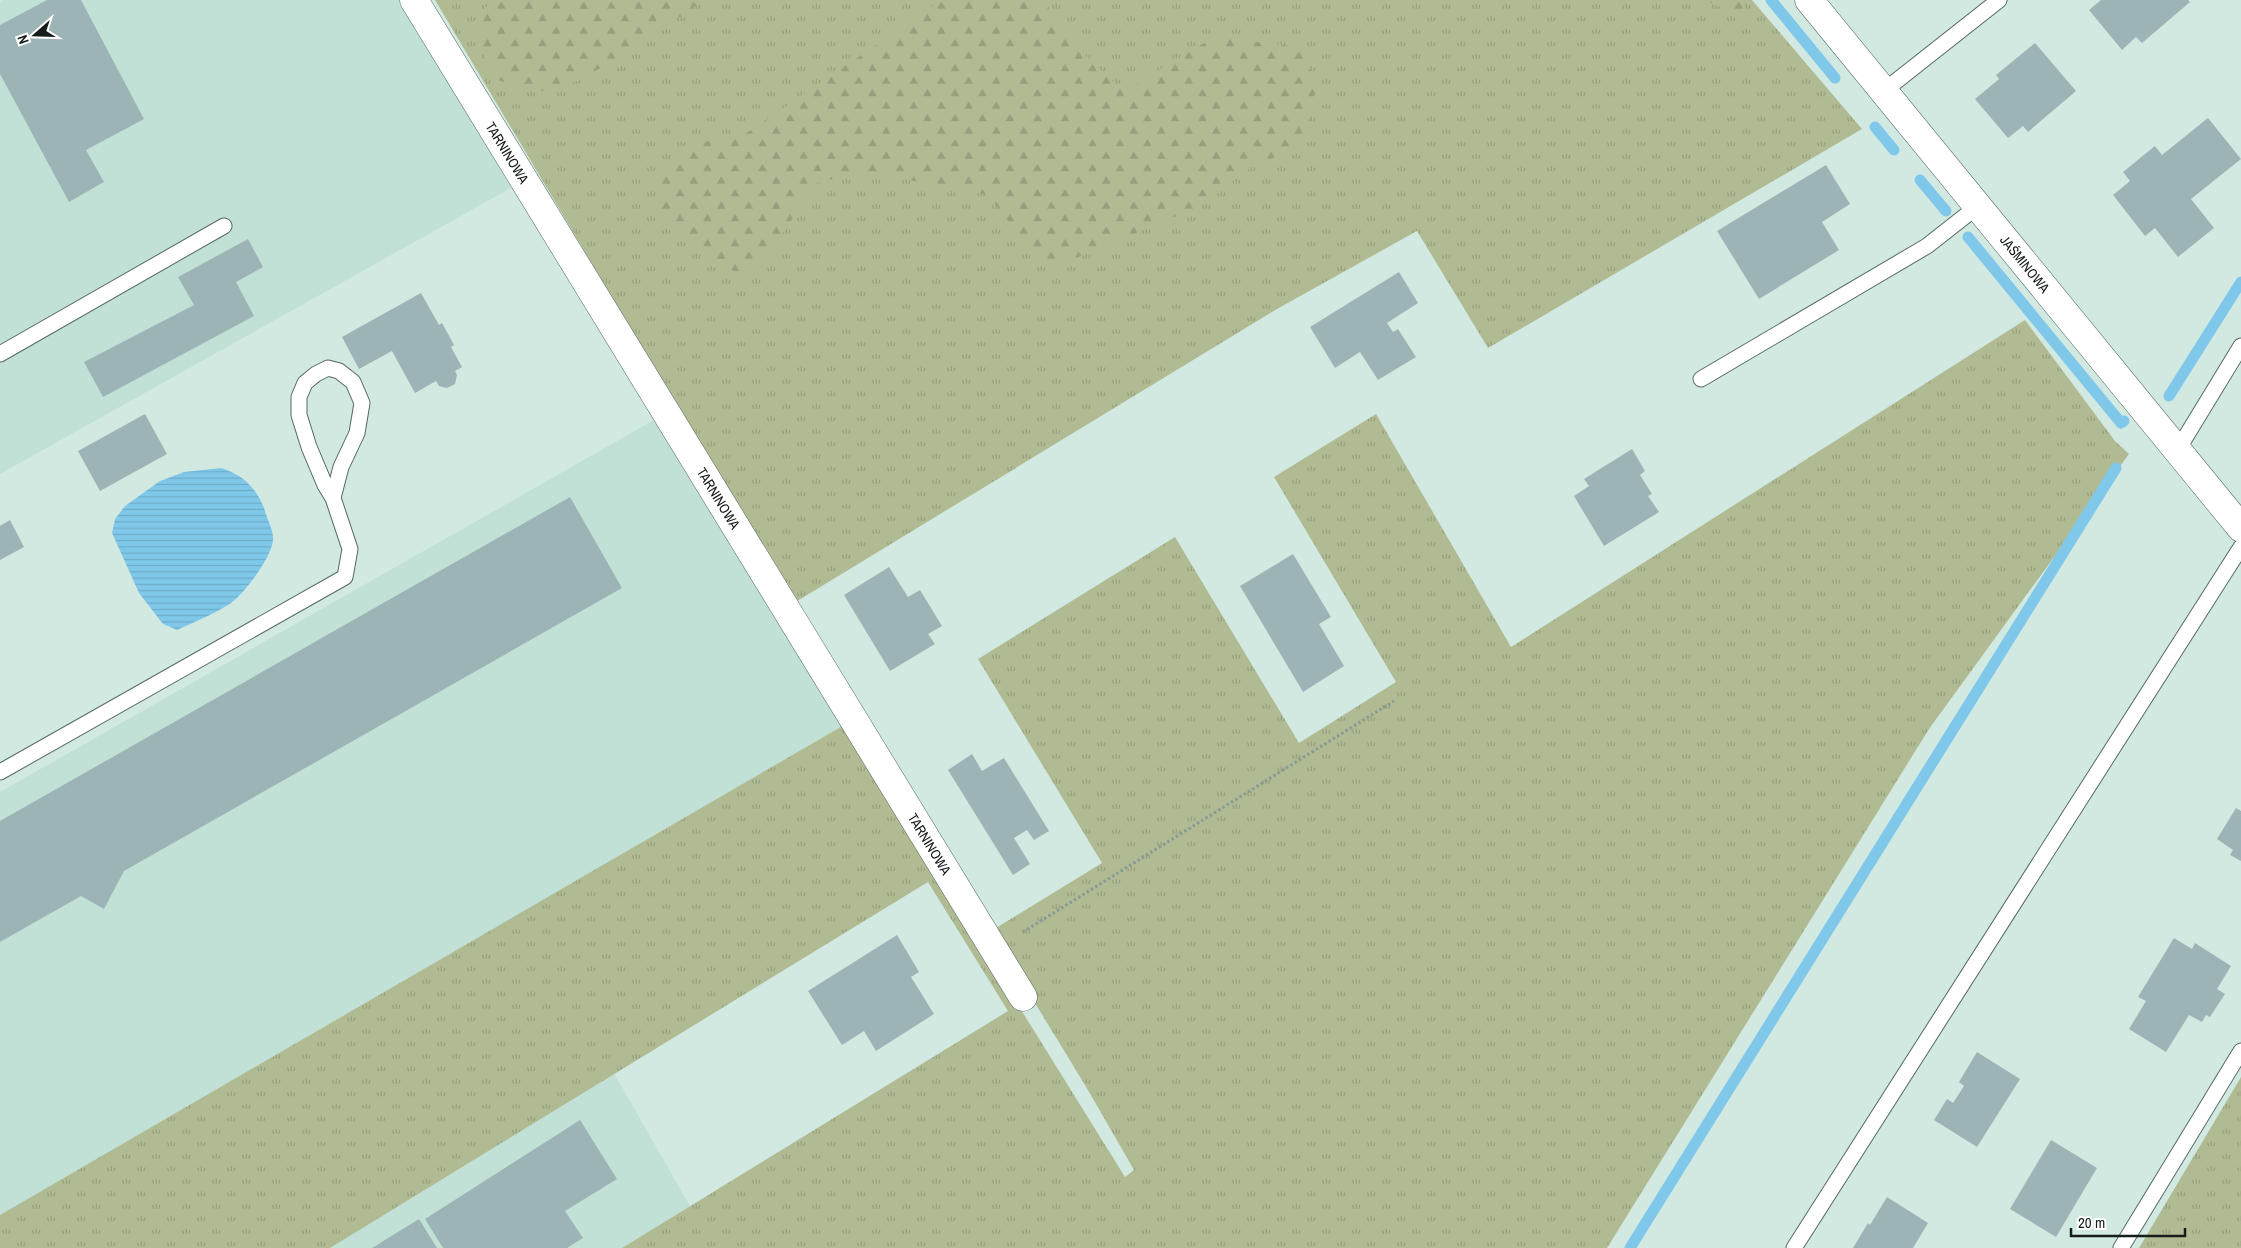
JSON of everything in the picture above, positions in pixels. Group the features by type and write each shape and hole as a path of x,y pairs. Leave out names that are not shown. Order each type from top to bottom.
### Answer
{"street":[{"name":"TARNINOWA","path":"414,0 1023,997"},
{"name":"JAŚMINOWA","path":"1810,0 2241,528"}],"lane":[{"path":"1885,90 1999,0"},
{"path":"1701,379 1927,246 1978,206"},
{"path":"0,354 224,226"},
{"path":"2177,451 2241,346"},
{"path":"0,772 345,577 350,549 333,498 325,485 309,447 299,415 299,397 305,383 316,374 328,368 339,371 353,382 362,403 357,433 341,467 333,498"},
{"path":"1794,1248 2241,547"},
{"path":"2121,1248 2241,1051"}],"path":[{"path":"994,949 1394,701"}],"shaded area":[{"path":"3,0 401,0 511,188 0,474 0,2"},
{"path":"654,420 844,725 0,1215 0,792"},
{"path":"614,1073 690,1206 622,1248 329,1248"}],"green space":[{"path":"435,0 1752,0 1862,129 1488,348 1417,231 1277,309 794,603"},
{"path":"495,0 704,0 630,52 577,81 539,92 497,80 477,41 480,12"},
{"path":"942,0 1043,0 1089,60 1124,91 1214,37 1299,47 1316,82 1310,121 1297,148 1249,168 1201,206 1047,270 988,195 861,171 815,184 754,277 710,263 659,215 659,185 693,144 745,134"},
{"path":"1704,0 1745,0 1745,17"},
{"path":"2025,320 2115,441 2129,454 1929,729 1607,1248 622,1248 1008,1011 928,882 330,1248 0,1248 0,1215 844,725 1125,1177 1134,1170 1085,1085 991,931 1102,863 978,659 1175,537 1299,743 1396,682 1274,477 1376,414 1511,647"},
{"path":"2241,1077 2241,1248 2139,1248"}],"water":[{"path":"221,468 236,474 254,489 262,503 273,540 268,556 256,576 234,600 216,612 177,630 163,624 139,593 112,533 115,519 125,506 160,481 184,472"}],"building":[{"path":"47,0 81,0 144,119 86,150 104,182 69,202 0,74 0,25"},
{"path":"2101,0 2188,0 2190,2 2142,43 2136,37 2122,50 2089,10"},
{"path":"2035,43 2076,91 2028,132 2023,126 2008,138 1975,99 1999,79 1996,75"},
{"path":"2208,118 2241,159 2191,199 2214,228 2178,257 2155,228 2145,236 2113,195 2130,181 2123,172 2155,146 2162,155"},
{"path":"1826,165 1850,204 1822,222 1839,250 1759,299 1717,231"},
{"path":"248,239 263,267 236,282 254,316 103,397 84,362 194,305 178,277"},
{"path":"1399,272 1418,303 1387,323 1393,332 1398,329 1416,357 1378,380 1360,352 1335,368 1310,327"},
{"path":"421,293 439,325 442,323 454,345 451,347 462,367 455,371 457,375 455,384 447,388 439,386 436,381 415,393 392,351 359,369 342,337"},
{"path":"145,414 167,454 100,491 78,451"},
{"path":"1632,449 1645,471 1640,475 1652,494 1648,496 1659,512 1604,546 1574,496 1589,486 1584,479"},
{"path":"570,497 622,588 124,871 104,909 81,896 0,942 0,821"},
{"path":"10,520 24,547 0,560 0,526"},
{"path":"1293,554 1331,617 1319,624 1344,666 1303,692 1240,586"},
{"path":"889,567 908,597 920,590 942,626 928,634 935,644 890,671 844,595"},
{"path":"972,754 982,771 1004,758 1049,831 1034,840 1027,830 1014,838 1030,864 1013,875 948,770"},
{"path":"2236,808 2241,811 2241,861 2230,855 2233,850 2217,839"},
{"path":"897,935 919,972 911,977 934,1014 876,1051 864,1031 842,1045 808,991"},
{"path":"2174,938 2192,949 2195,943 2231,966 2217,989 2225,994 2210,1017 2206,1015 2202,1022 2189,1015 2166,1052 2129,1029 2146,1001 2138,997"},
{"path":"1977,1052 2020,1079 1977,1147 1934,1120 1947,1099 1953,1103 1964,1086 1959,1082"},
{"path":"580,1120 617,1179 565,1211 583,1238 567,1248 443,1248 425,1219"},
{"path":"2051,1140 2097,1168 2056,1237 2010,1209"},
{"path":"1887,1197 1928,1223 1913,1248 1853,1248 1868,1223 1870,1225"},
{"path":"419,1219 437,1248 372,1248"}],"waterway":[{"path":"1771,0 1835,78"},
{"path":"1875,127 1894,150"},
{"path":"1920,180 1946,211"},
{"path":"1968,237 2121,423 2124,421"},
{"path":"2169,396 2241,282"},
{"path":"1630,1248 2116,468"}]}
